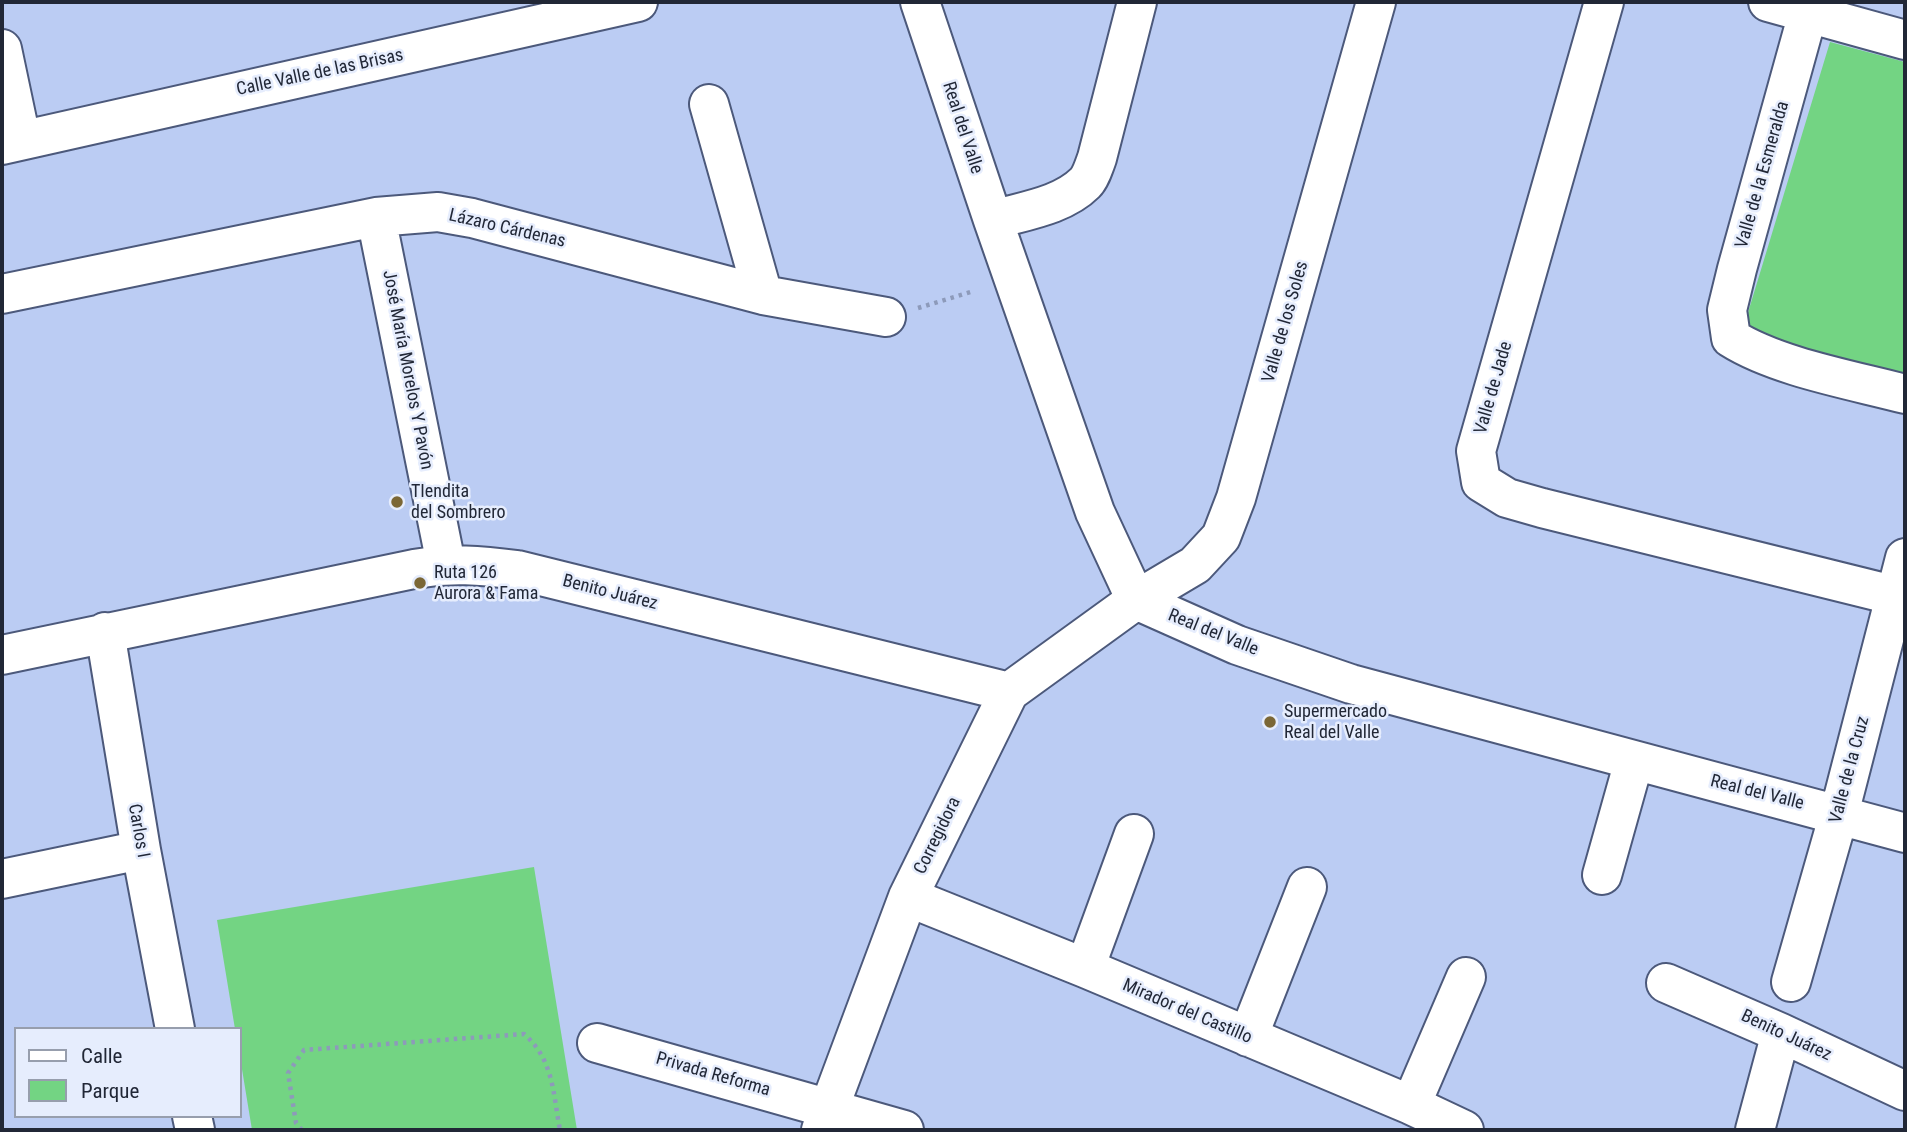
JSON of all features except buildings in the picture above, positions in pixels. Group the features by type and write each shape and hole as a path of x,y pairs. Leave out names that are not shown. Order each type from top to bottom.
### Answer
{"street":[{"name":"Real del Valle","path":"920,2 992,220 1095,512 1136,600 1237,645 1351,684 1905,832"},
{"path":"992,220 1054,202 1073,193 1087,181 1097,158 1137,2"},
{"name":"Valle de los Soles","path":"1136,600 1195,565 1221,537 1236,499 1376,2"},
{"name":"Valle de Jade","path":"1604,2 1476,451 1481,482 1507,498 1542,508 1900,596"},
{"path":"1768,2 1905,40"},
{"name":"Calle Valle de las Brisas","path":"11,142 621,4"},
{"name":"Valle de la Esmeralda","path":"1808,13 1727,310 1731,338 1750,350 1783,361 1905,394"},
{"path":"2,49 11,142"},
{"path":"709,104 763,295"},
{"name":"Lázaro Cárdenas","path":"2,294 376,217 438,212 472,218 763,295 886,317"},
{"name":"José María Morelos Y Pavón","path":"376,217 446,564"},
{"name":"Valle de la Cruz","path":"1791,982 1900,596 1905,558"},
{"name":"Benito Juárez","path":"2,655 446,564 472,564 517,570 1009,692"},
{"name":"Corregidora","path":"825,1119 908,897 1009,692 1136,600"},
{"name":"Carlos I","path":"105,632 141,850 175,1027"},
{"path":"1602,875 1634,761"},
{"path":"1085,968 1134,834"},
{"path":"2,879 141,850"},
{"path":"1248,1037 1307,887"},
{"name":"Mirador del Castillo","path":"908,897 1085,968 1411,1105 1464,1130"},
{"path":"1411,1105 1466,977"},
{"name":"Benito Juárez","path":"1666,983 1905,1091"},
{"path":"1755,1130 1781,1033"},
{"name":"Privada Reforma","path":"597,1043 825,1119 904,1130"}],"path":[{"path":"886,317 974,291"},
{"path":"302,1130 296,1124 288,1073 304,1050 524,1034 538,1045 545,1058 560,1130"}],"green space":[{"path":"1830,42 1905,62 1905,379 1743,329"},
{"path":"534,867 577,1130 252,1130 242,1069 242,1027 235,1027 217,920"}],"place":[{"name":"TIendita del Sombrero","path":"397,502"},
{"name":"Ruta 126 Aurora & Fama","path":"420,583"},
{"name":"Supermercado Real del Valle","path":"1270,722"}]}
